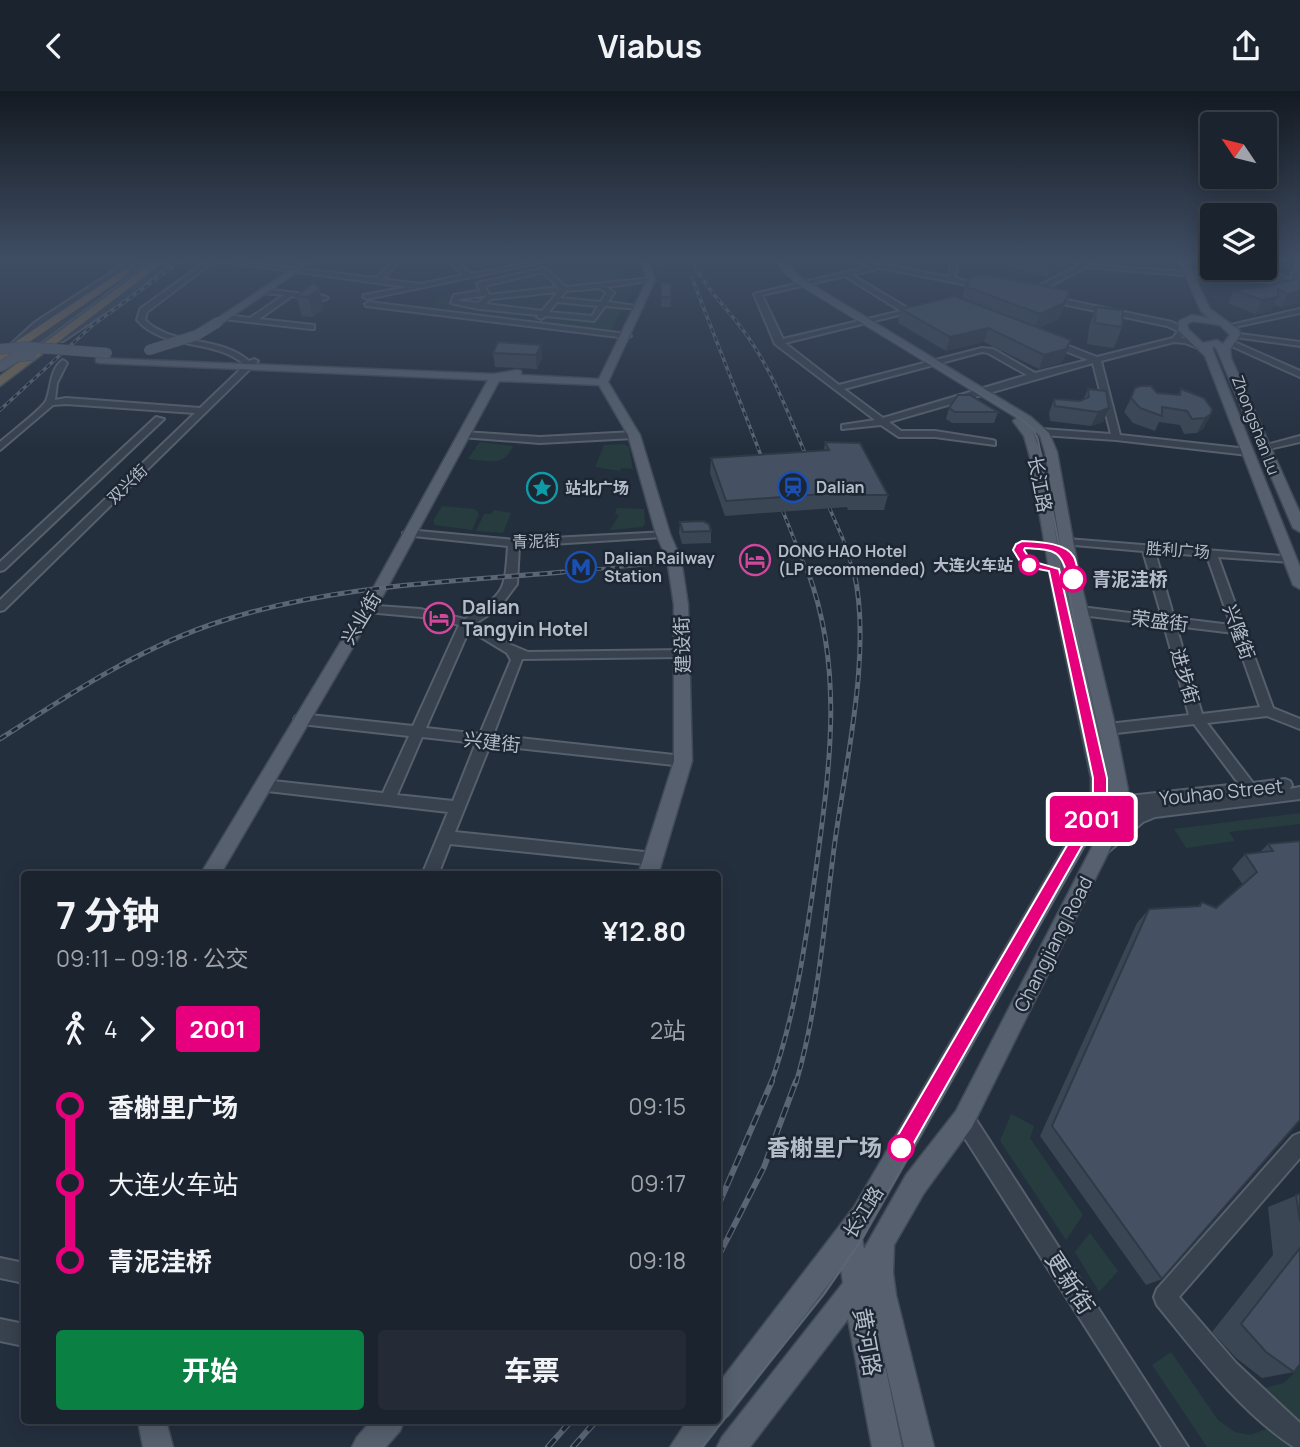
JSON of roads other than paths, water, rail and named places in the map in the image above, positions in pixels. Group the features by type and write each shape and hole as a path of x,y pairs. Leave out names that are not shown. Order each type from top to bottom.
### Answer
{"highway":[{"path":"2,354 51,324"},
{"path":"0,382 78,324"}],"main road":[{"path":"106,356 149,350 197,335 214,324"},
{"path":"602,379 629,324"},
{"path":"868,324 1030,427"},
{"path":"1196,324 1208,352"},
{"path":"1210,324 1230,332"},
{"path":"1210,324 1230,332"},
{"path":"1226,358 1225,349 1230,332"},
{"path":"1208,352 1207,345 1214,343 1226,358"},
{"path":"2,354 37,348 219,367 250,363 495,378 602,379"},
{"path":"212,362 225,356 226,351"},
{"name":"Zhongshan Lu","path":"1208,352 1300,585"},
{"path":"0,367 16,357 27,355 106,356 602,379"},
{"name":"Zhongshan Lu","path":"1226,358 1279,480 1296,492 1300,528"},
{"path":"495,378 517,373"},
{"name":"兴业街","path":"212,871 367,608 495,378"},
{"name":"建设街","path":"602,379 634,435 663,534 674,559 679,583 683,761 651,867"},
{"name":"Changjiang Road","path":"732,1447 857,1286 915,1184 964,1119 1100,851 1107,807 1119,790 1067,542 1050,445 1030,427"},
{"name":"长江路","path":"721,1402 849,1237 1107,807 1059,595 1030,427"},
{"name":"黄河路","path":"849,1237 887,1447"},
{"name":"黄河路","path":"883,1242 880,1273 883,1295 919,1447"},
{"path":"153,1424 158,1447"},
{"path":"367,1447 387,1424"},
{"path":"685,1447 703,1424"}],"street":[{"path":"2,354 38,324"},
{"path":"37,348 33,345 35,342 58,324"},
{"path":"59,340 82,324"},
{"path":"143,324 158,332 226,351 250,363"},
{"path":"288,324 311,327"},
{"path":"530,324 624,336"},
{"path":"771,324 778,342 900,434 935,434 992,443"},
{"path":"778,342 854,324"},
{"path":"1174,339 1187,324"},
{"path":"1230,332 1256,324"},
{"path":"1230,332 1300,344"},
{"path":"1230,332 1300,374"},
{"path":"1041,339 1096,360"},
{"path":"845,427 867,425 1034,376 1174,339 1187,341 1208,352"},
{"path":"839,387 986,350 1034,376"},
{"path":"1096,360 1116,437"},
{"path":"50,403 53,383 63,363"},
{"name":"双兴街","path":"3,601 250,363"},
{"path":"0,447 50,403 66,401 203,411"},
{"path":"0,568 159,419"},
{"path":"1030,427 1248,452"},
{"path":"464,435 540,440 634,435"},
{"path":"1264,447 1300,439"},
{"name":"青泥街","path":"408,533 514,543 663,534"},
{"name":"胜利广场","path":"1067,542 1290,559"},
{"path":"387,800 466,624 506,594 513,577 514,543"},
{"name":"进步街","path":"1148,548 1197,719 1250,789"},
{"name":"兴隆街","path":"1210,553 1268,711"},
{"path":"367,608 450,618 466,624 512,651 528,656 682,653"},
{"name":"荣盛街","path":"1082,611 1239,630"},
{"path":"432,871 517,660 512,651"},
{"path":"1108,729 1268,711 1300,724"},
{"name":"兴建街","path":"301,719 683,761"},
{"name":"Youhao Street","path":"1107,807 1300,783"},
{"path":"264,786 457,807"},
{"name":"Youhao Street","path":"1107,807 1155,811 1300,793"},
{"path":"1100,851 1138,818 1155,811"},
{"path":"445,837 651,867"},
{"name":"更新街","path":"964,1119 1176,1447"},
{"path":"1300,1143 1165,1297 1232,1377 1268,1413 1300,1437"},
{"path":"0,1268 21,1272"},
{"path":"0,1330 21,1334"}],"tram line":[{"path":"866,324 1021,419 1033,429 1038,440 1106,778 1104,802 1088,840 950,1083"},
{"path":"721,1423 824,1294 860,1242 951,1081"},
{"path":"702,1447 720,1424"}],"railway":[{"path":"0,410 94,324"},
{"path":"710,324 767,471"},
{"path":"739,324 777,389 812,469"},
{"path":"822,491 843,539 854,574"},
{"path":"776,494 808,574"},
{"path":"543,574 686,561"},
{"path":"0,739 81,688 137,657 195,630 225,620 266,608 350,592 563,572"},
{"path":"771,1083 787,1032 803,955 829,761 831,723 827,647 808,572"},
{"path":"796,1083 816,994 855,706 860,636 854,572"},
{"path":"721,1199 772,1081"},
{"path":"721,1251 764,1167 796,1081"},
{"path":"548,1447 568,1424"},
{"path":"573,1447 593,1424"}],"place":[{"name":"Dalian","path":"793,487"},
{"name":"站北广场","path":"542,488"},
{"name":"DONG HAO Hotel (LP recommended)","path":"755,560"},
{"name":"大连火车站","path":"1029,565"},
{"name":"Dalian Railway Station","path":"581,567"},
{"name":"青泥洼桥","path":"1073,579"},
{"name":"Dalian Tangyin Hotel","path":"439,618"},
{"name":"香榭里广场","path":"901,1148"}]}
